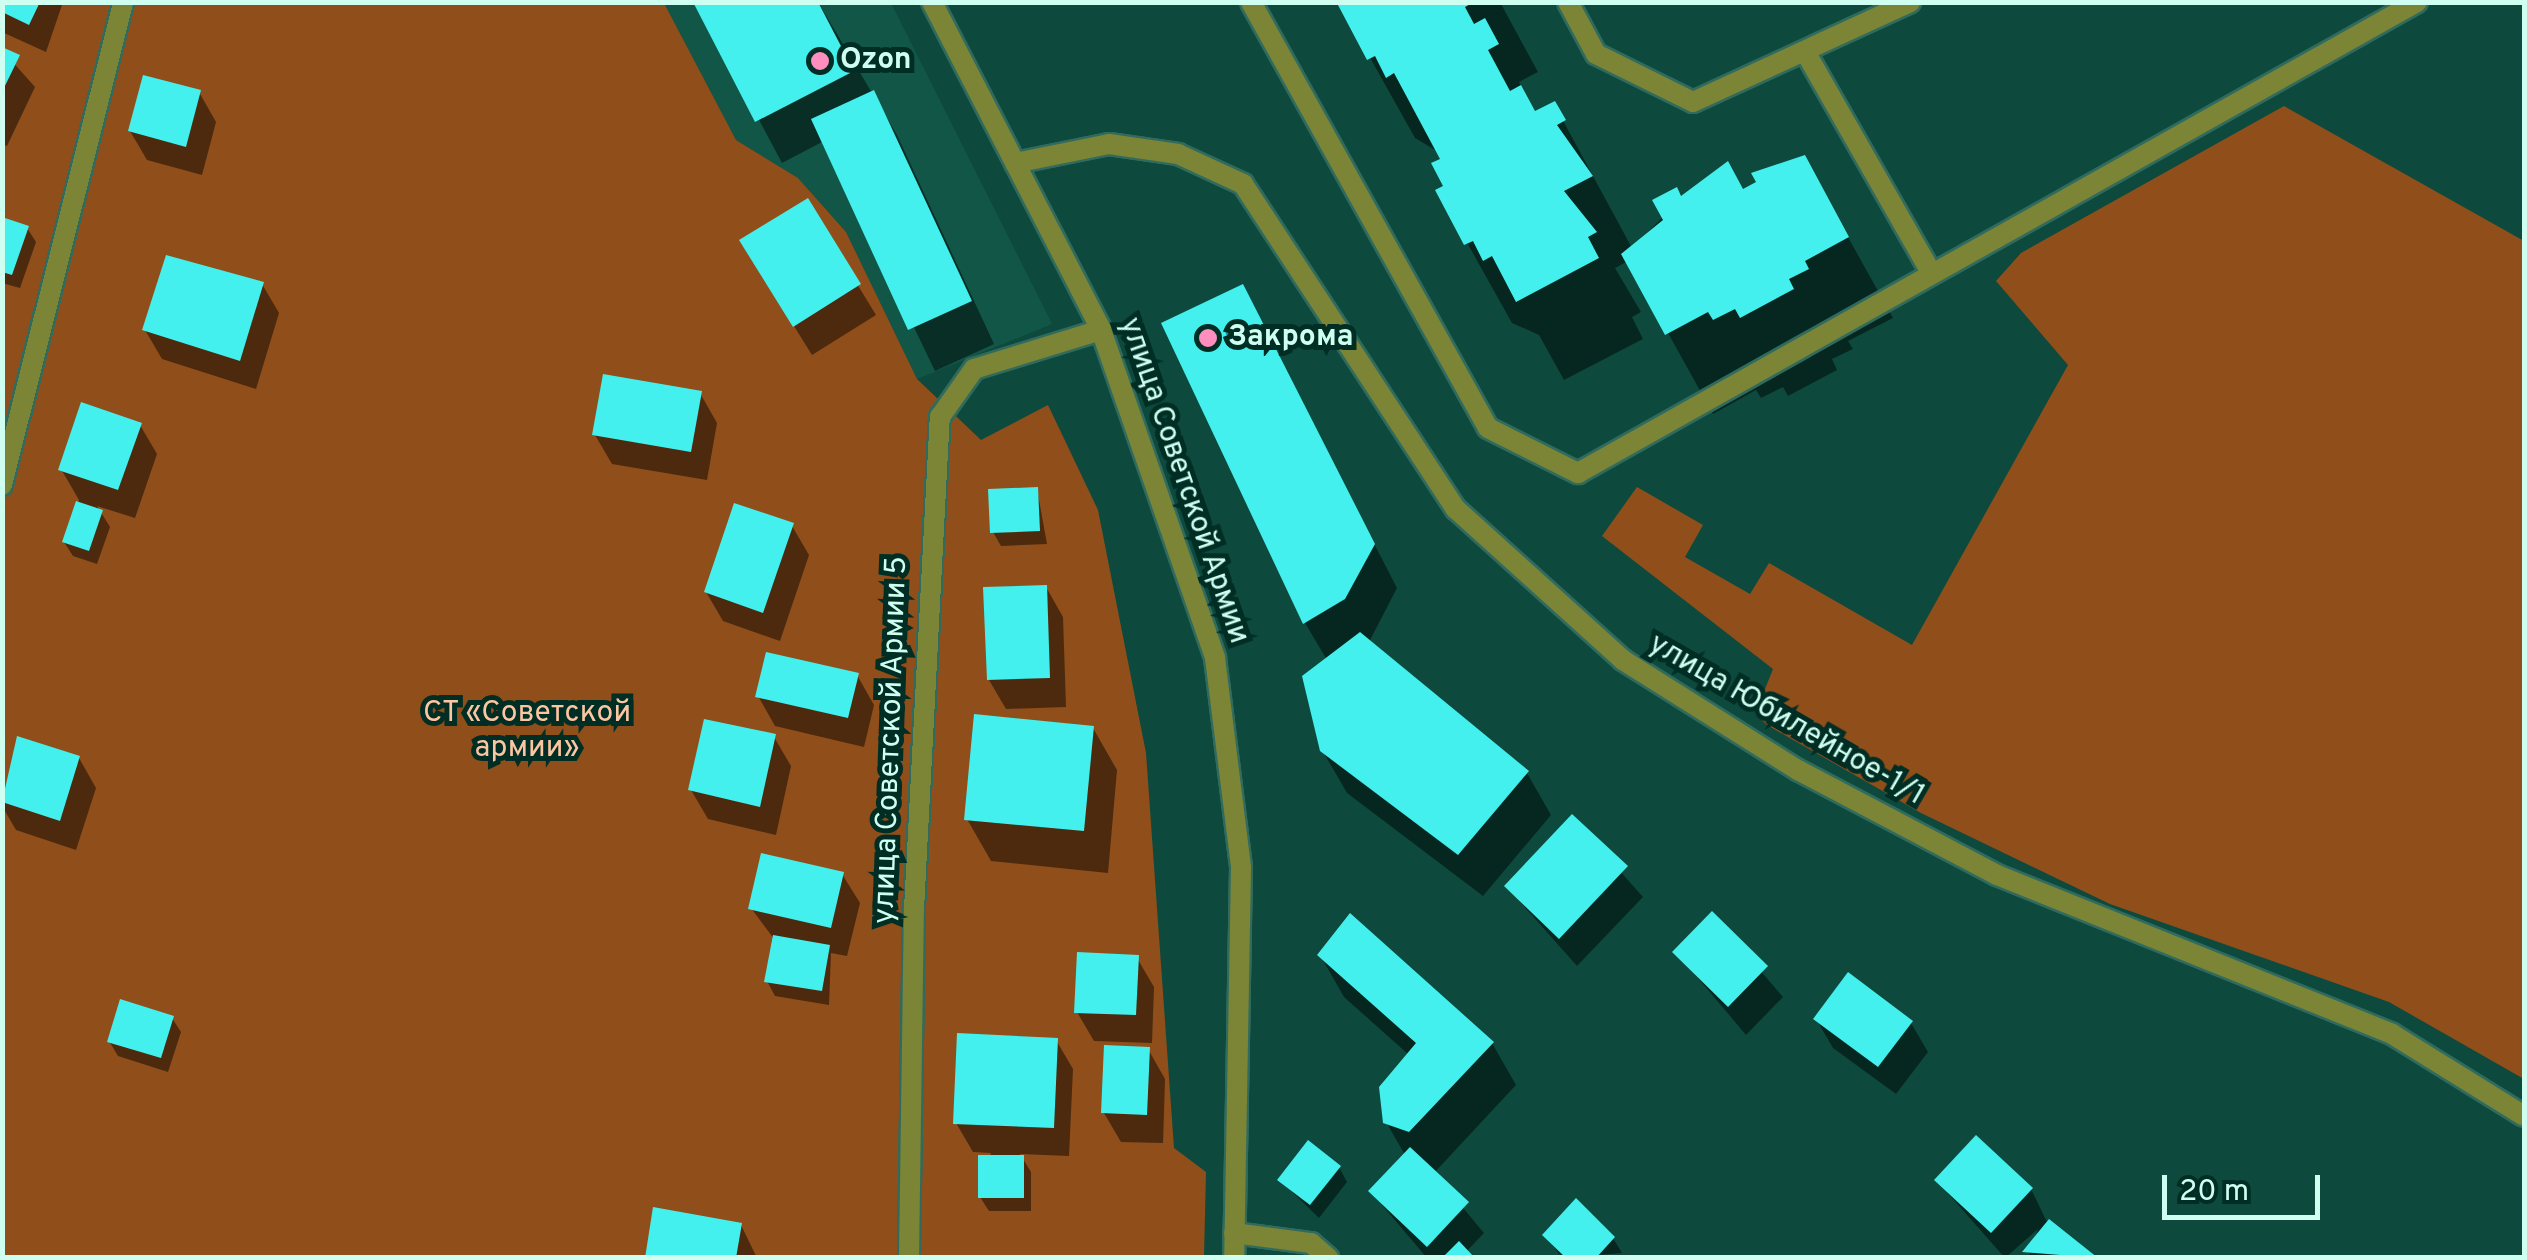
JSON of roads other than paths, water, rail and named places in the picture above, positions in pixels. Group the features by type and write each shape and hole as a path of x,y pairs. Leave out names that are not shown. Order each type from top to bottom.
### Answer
{"street":[{"path":"2,484 124,2"},
{"name":"улица Советской Армии","path":"932,2 1102,330 1215,658 1242,868 1234,1258"},
{"path":"1251,2 1488,428 1578,472 1930,271 2417,2"},
{"path":"1568,2 1596,54 1693,102 1808,54 1910,2"},
{"path":"1808,54 1930,271"},
{"name":"улица Юбилейное-1/1","path":"1016,162 1109,144 1178,154 1243,184 1456,509 1622,660 1798,770 1997,875 2392,1034 2524,1116"},
{"name":"улица Советской Армии 5","path":"910,1258 914,908 940,416 974,369 1102,330"},
{"path":"1234,1233 1311,1243 1328,1258"}],"place":[{"name":"Ozon","path":"820,61"},
{"name":"Закрома","path":"1208,338"}],"park label":[{"name":"СТ «Советской армии»","path":"527,731"}]}
